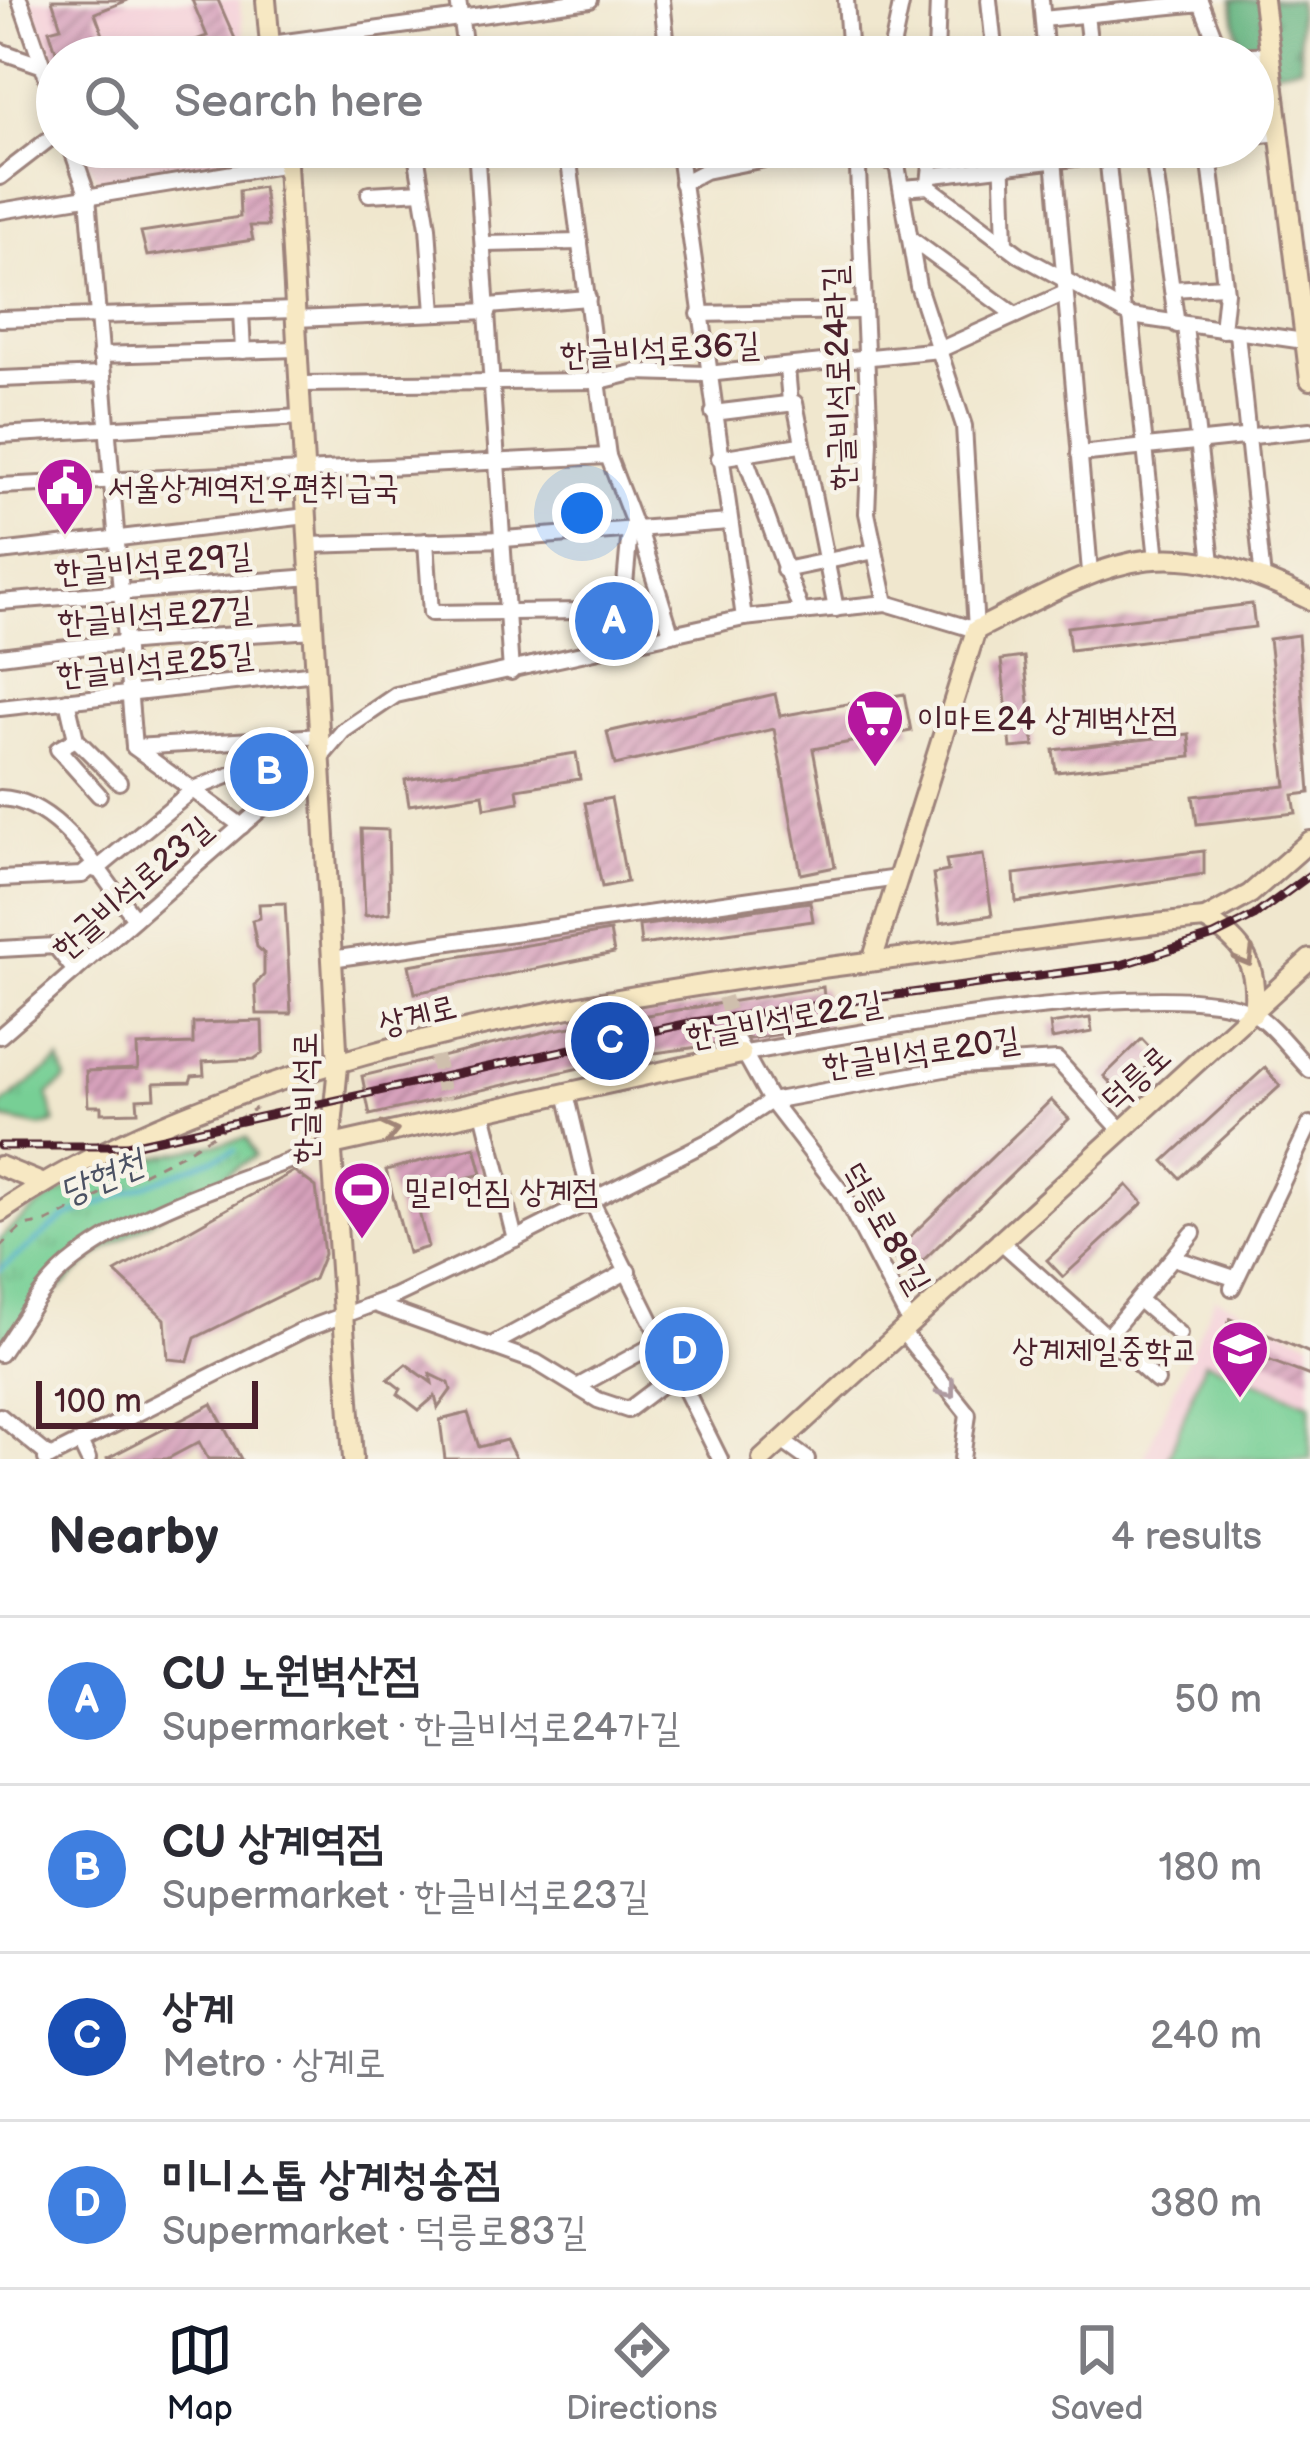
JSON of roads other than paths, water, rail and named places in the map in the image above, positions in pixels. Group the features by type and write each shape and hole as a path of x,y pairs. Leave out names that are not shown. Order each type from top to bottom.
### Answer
{"main road":[{"path":"266,0 270,36"},
{"path":"1263,0 1264,36"},
{"path":"1274,111 1310,380"},
{"name":"한글비석로","path":"288,168 338,1066 332,1145 353,1459"},
{"path":"872,961 976,630 1090,572 1132,558 1212,562 1310,600"},
{"name":"상계로","path":"0,1212 44,1184 200,1110 338,1066 872,961 1205,919 1250,894 1310,841"},
{"path":"1205,919 1239,943 1254,968 1252,1013"},
{"name":"덕릉로","path":"762,1459 1310,959"},
{"name":"한글비석로22길","path":"332,1145 447,1109 483,1112 740,1048"},
{"path":"0,1166 44,1184"}],"street":[{"path":"20,0 36,46"},
{"path":"458,0 464,36"},
{"path":"363,36 590,0"},
{"path":"662,0 666,36"},
{"path":"846,0 849,36"},
{"path":"894,36 902,0"},
{"path":"937,36 938,0"},
{"path":"989,0 993,36"},
{"path":"1041,0 1044,36"},
{"path":"1042,19 1201,3 1214,36"},
{"path":"1086,15 1088,36"},
{"path":"0,51 36,64"},
{"path":"1274,134 1279,133"},
{"path":"0,177 36,149"},
{"path":"78,168 88,196 134,747 269,739 321,746"},
{"path":"0,211 224,168"},
{"path":"418,168 434,313"},
{"path":"478,168 511,672"},
{"path":"570,168 608,456 671,633"},
{"path":"680,168 744,618"},
{"path":"682,183 719,168"},
{"name":"한글비석로24라길","path":"857,168 860,311 870,442 867,513 886,603"},
{"path":"886,603 976,630 964,426 918,286 898,168"},
{"path":"931,180 932,168"},
{"path":"902,188 1004,168 1005,245"},
{"path":"1055,168 1090,572"},
{"path":"1109,168 1157,559"},
{"path":"1161,168 1172,289 1198,441 1212,562"},
{"path":"1211,168 1263,579"},
{"path":"931,180 1005,245 1064,287 1127,314 1181,326 1304,341"},
{"path":"369,194 422,190"},
{"path":"910,239 1016,316"},
{"path":"484,244 580,242"},
{"path":"1172,289 1225,286"},
{"name":"한글비석로36길","path":"299,384 600,381 636,372 707,374 863,362 939,350 1016,316 1064,287"},
{"path":"0,319 241,312 434,313 588,298"},
{"path":"699,314 860,311"},
{"path":"241,312 243,351"},
{"path":"100,355 297,349"},
{"path":"787,368 790,402"},
{"path":"0,380 102,375"},
{"path":"713,413 795,403 836,609"},
{"path":"0,436 301,417"},
{"path":"1079,454 1310,430"},
{"path":"719,458 800,445"},
{"path":"744,454 801,611"},
{"path":"0,486 304,467 608,456"},
{"path":"0,552 307,516"},
{"path":"309,544 503,538 729,522"},
{"path":"635,529 626,603 638,641"},
{"path":"425,541 431,614 507,614 626,603"},
{"path":"784,571 875,551"},
{"name":"한글비석로29길","path":"0,602 311,577"},
{"name":"한글비석로23길","path":"0,1036 242,826 321,746 396,695 744,618 886,603"},
{"name":"한글비석로27길","path":"0,656 124,640 190,641 314,630"},
{"name":"한글비석로25길","path":"0,708 316,674"},
{"path":"67,700 76,739 119,782"},
{"path":"76,739 58,749 99,795"},
{"path":"0,879 82,875 194,789 253,766 269,739"},
{"name":"한글비석로23길","path":"134,747 242,826"},
{"path":"0,798 30,804 54,818 135,919"},
{"path":"331,959 898,878"},
{"path":"0,949 55,946 75,970"},
{"name":"한글비석로22길","path":"740,1048 1099,1003 1199,1000 1252,1013"},
{"path":"1252,1013 1310,1070"},
{"path":"740,1048 771,1101"},
{"name":"한글비석로20길","path":"48,1458 515,1239 715,1138 771,1101 960,1066 1058,1060 1121,1130"},
{"path":"566,1093 591,1200 720,1459"},
{"name":"덕릉로89길","path":"771,1101 843,1194 905,1326 968,1414 962,1459"},
{"path":"483,1112 515,1239"},
{"path":"1174,1258 1233,1283 1310,1124"},
{"path":"0,1354 50,1282 76,1259 206,1192 332,1145"},
{"path":"1107,1336 1193,1233"},
{"path":"999,1240 1157,1381"},
{"path":"490,1346 628,1271"},
{"path":"1139,1300 1179,1334"},
{"path":"374,1304 536,1362 628,1410 661,1385 682,1382"},
{"path":"577,1387 663,1340"},
{"path":"0,1416 48,1458"},
{"path":"782,1441 806,1459"},
{"path":"80,1442 88,1459"}],"waterway":[{"name":"당현천","path":"0,1270 64,1218 235,1150"}],"tunnel":[{"path":"724,997 738,1042"},
{"path":"436,1056 445,1100"}],"railway":[{"path":"0,1146 127,1146 694,1022 1121,965 1214,936 1254,916 1310,875"}],"place":[{"name":"서울상계역전우편취급국","path":"65,537"},
{"name":"CU 노원벽산점","path":"614,621"},
{"name":"이마트24 상계벽산점","path":"875,769"},
{"name":"CU 상계역점","path":"269,772"},
{"name":"상계","path":"610,1041"},
{"name":"밀리언짐 상계점","path":"362,1241"},
{"name":"미니스톱 상계청송점","path":"684,1352"},
{"name":"상계제일중학교","path":"1240,1400"}]}
